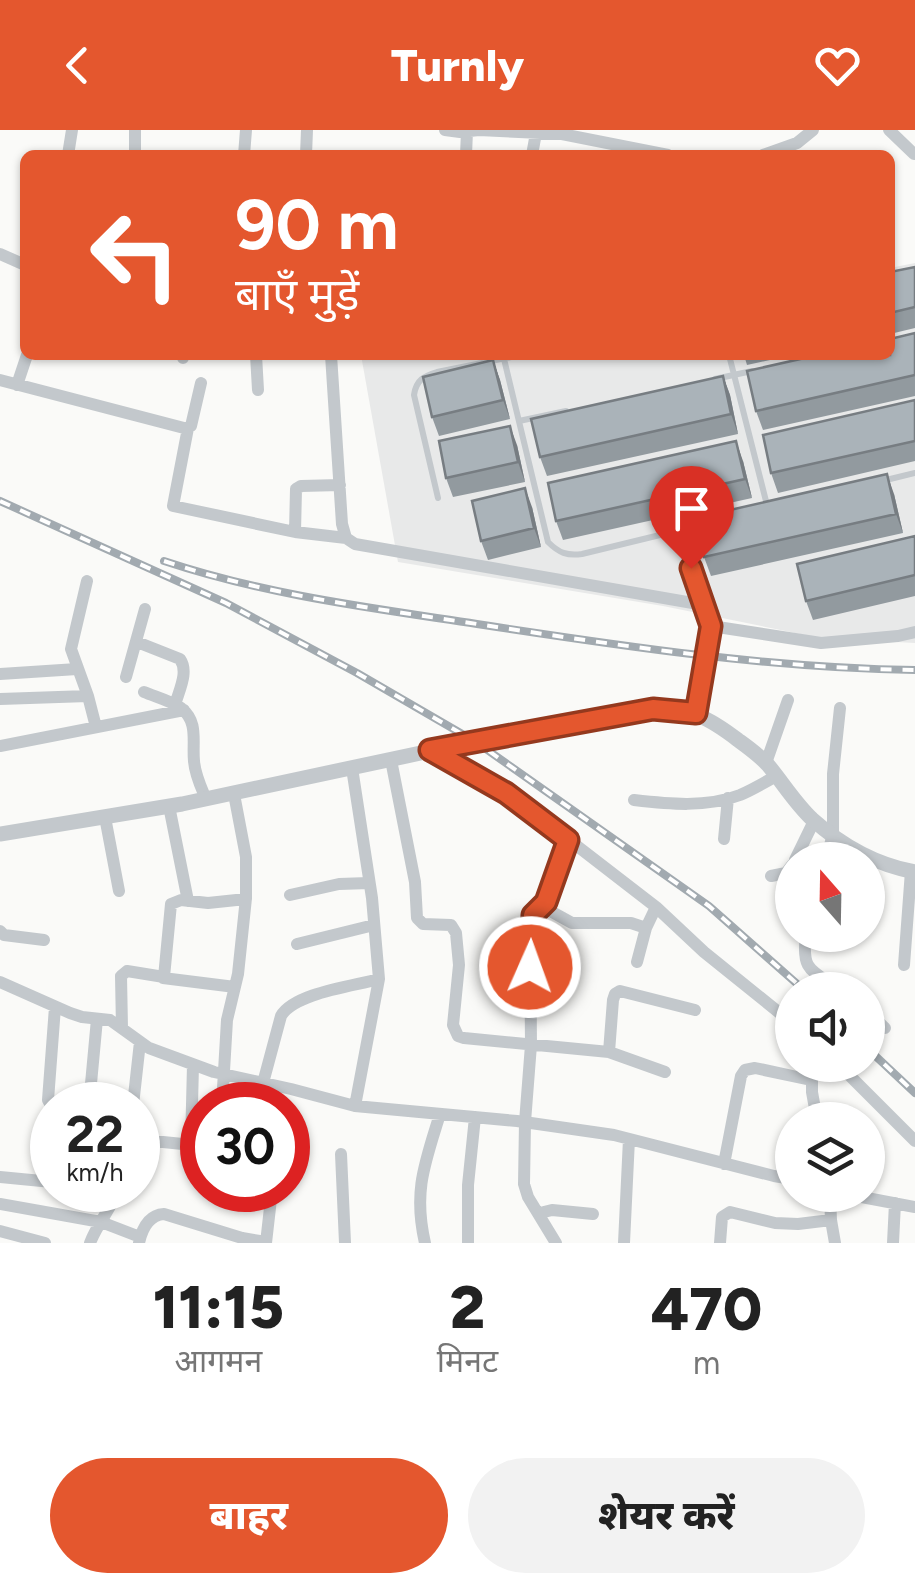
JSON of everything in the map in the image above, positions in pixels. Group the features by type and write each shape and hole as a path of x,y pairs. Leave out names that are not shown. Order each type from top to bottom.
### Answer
{"street":[{"path":"445,130 562,134 631,150"},
{"path":"793,150 814,130"},
{"path":"889,130 914,154"},
{"path":"533,150 536,133"},
{"path":"18,384 25,360"},
{"path":"256,360 258,390"},
{"path":"331,360 346,538"},
{"path":"0,380 188,428"},
{"path":"202,383 188,428 173,506 295,532 346,538 355,544 704,605"},
{"path":"295,532 296,489 340,485"},
{"path":"678,530 711,626 696,713"},
{"path":"87,581 70,649 96,727"},
{"path":"126,677 145,609"},
{"path":"711,626 820,644 915,632"},
{"path":"137,642 184,664 180,708"},
{"path":"0,674 77,669"},
{"path":"144,692 180,708 194,728 196,775 206,799"},
{"path":"0,699 88,696"},
{"path":"634,800 691,804 741,794 771,770 788,700"},
{"path":"0,746 180,708"},
{"path":"831,842 840,708"},
{"path":"0,834 234,794 430,750 653,709 696,713 713,720 771,770 814,821 865,856 913,871 904,965"},
{"path":"430,750 506,793 656,907 775,1009"},
{"path":"391,760 415,882 416,918 423,924 450,925 456,933 454,1031 464,1038 609,1052 665,1072"},
{"path":"352,768 379,979 355,1106"},
{"path":"222,1082 226,1020 236,987 246,900 246,857 234,794"},
{"path":"724,839 728,798"},
{"path":"169,806 188,901"},
{"path":"106,816 119,890"},
{"path":"804,842 814,821"},
{"path":"556,1243 524,1184 531,1045 530,928 533,915 543,907 568,840"},
{"path":"771,876 775,875"},
{"path":"290,895 340,884 369,883"},
{"path":"163,978 171,904 176,900 246,900"},
{"path":"543,907 572,922 632,923 646,928"},
{"path":"637,962 656,907"},
{"path":"297,944 374,925"},
{"path":"0,931 4,935 44,940"},
{"path":"122,1028 122,973 236,987"},
{"path":"263,1082 286,1008 302,999 379,979"},
{"path":"0,982 82,1017 110,1020 140,1042 193,1065 258,1082"},
{"path":"609,1052 613,1000 620,991 695,1010"},
{"path":"50,1082 56,1007"},
{"path":"92,1082 97,1019"},
{"path":"136,1082 140,1042"},
{"path":"193,1065 194,1082"},
{"path":"724,1164 742,1072 756,1068 775,1072"},
{"path":"856,1082 915,1142"},
{"path":"310,1095 355,1106 525,1122 614,1135 775,1175"},
{"path":"425,1243 419,1190 440,1114"},
{"path":"468,1243 468,1185 475,1117"},
{"path":"624,1243 629,1139"},
{"path":"341,1154 345,1243"},
{"path":"0,1176 30,1179"},
{"path":"885,1201 915,1207"},
{"path":"893,1243 895,1203"},
{"path":"0,1204 101,1222 139,1240 149,1220 164,1214 266,1242 269,1212"},
{"path":"540,1213 552,1210 593,1214"},
{"path":"90,1243 107,1212"},
{"path":"720,1243 722,1217 730,1212 774,1224 831,1220"},
{"path":"831,1212 835,1243"},
{"path":"0,1231 46,1243"}],"lane":[{"path":"438,498 414,395 416,385 424,376 494,360"},
{"path":"504,360 548,542 555,549 568,556 714,522"},
{"path":"730,360 768,509"},
{"path":"698,382 753,370"},
{"path":"518,421 572,410"},
{"path":"878,482 915,474"}],"shaded area":[{"path":"915,263 915,643 820,638 663,606 398,562 362,360 895,360 895,267"}],"building":[{"path":"915,267 915,307 895,312 895,271"},
{"path":"915,333 915,375 756,411 747,371 796,360 895,360 895,338"},
{"path":"493,360 503,400 432,417 423,377"},
{"path":"723,376 731,414 540,457 531,419"},
{"path":"915,400 915,441 771,473 763,435"},
{"path":"510,426 518,462 446,478 439,441"},
{"path":"736,441 745,479 556,521 548,483"},
{"path":"887,474 896,514 704,557 695,518"},
{"path":"525,488 534,528 481,541 472,501"},
{"path":"915,536 915,575 806,601 797,564"}],"railway":[{"path":"0,501 226,603 476,742 709,906 784,972"},
{"path":"164,561 241,583 319,599 586,640 750,660 915,670"},
{"path":"885,1065 915,1093"}],"route":[{"path":"530,967 533,915 546,902 568,840 506,793 430,750 653,709 696,713 711,626 691,568"}]}
